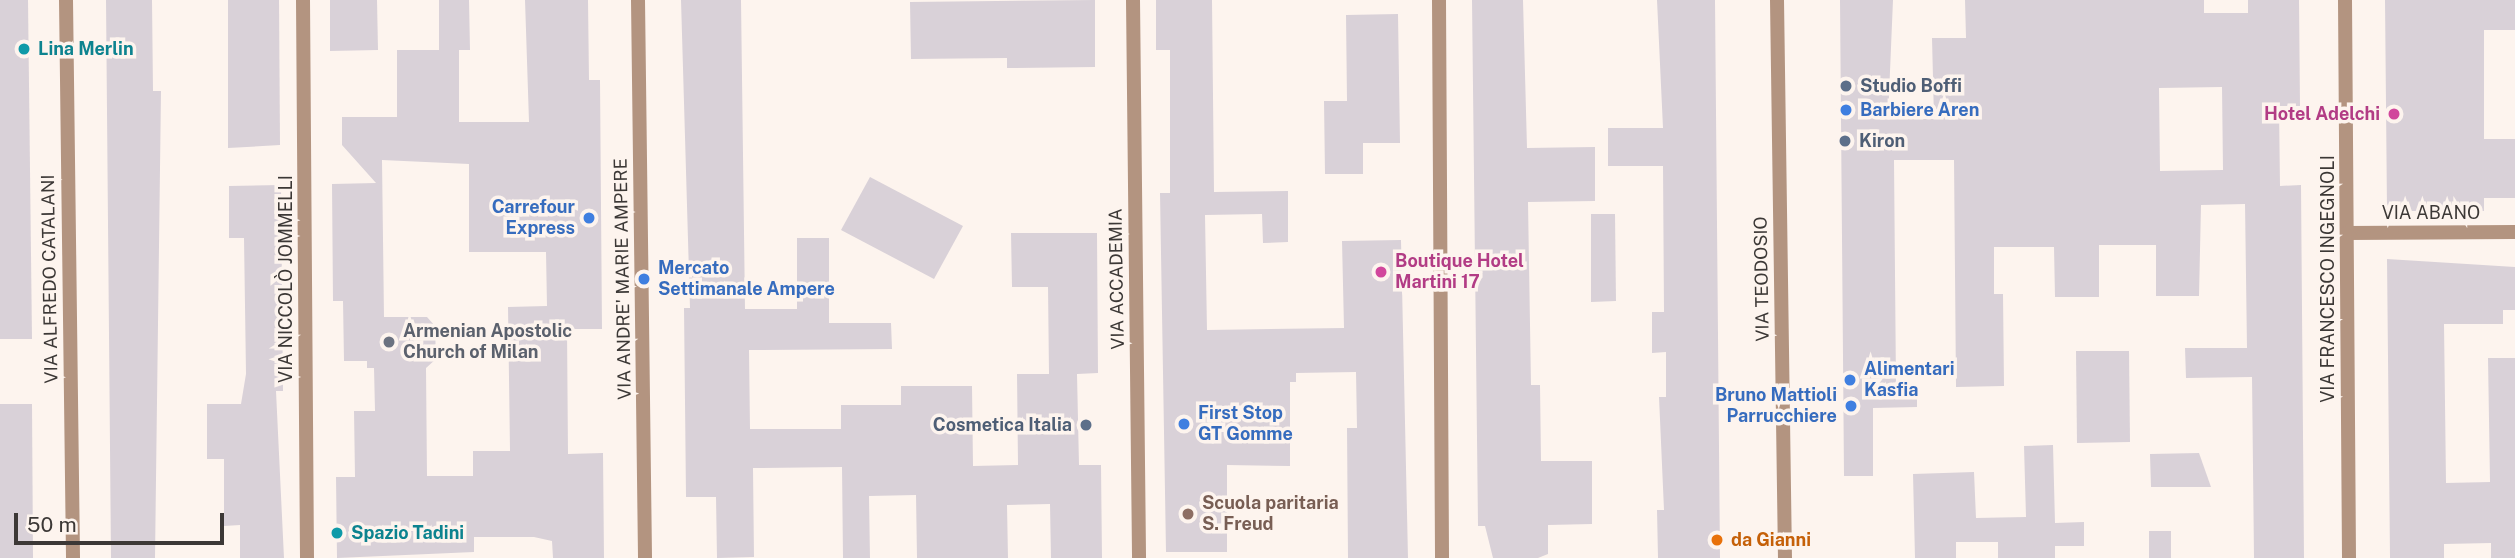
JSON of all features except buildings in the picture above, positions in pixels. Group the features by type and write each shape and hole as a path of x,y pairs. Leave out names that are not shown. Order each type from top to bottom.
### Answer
{"street":[{"name":"VIA ALFREDO CATALANI","path":"66,0 73,558"},
{"name":"VIA NICCOLÒ JOMMELLI","path":"303,0 307,558"},
{"name":"VIA ANDRE' MARIE AMPERE","path":"638,0 645,558"},
{"name":"VIA ACCADEMIA","path":"1133,0 1139,558"},
{"path":"1439,0 1442,558"},
{"name":"VIA TEODOSIO","path":"1777,0 1785,558"},
{"name":"VIA FRANCESCO INGEGNOLI","path":"2345,0 2349,558"},
{"name":"VIA ABANO","path":"2347,233 2515,232"}],"place":[{"name":"Lina Merlin","path":"24,49"},
{"name":"Studio Boffi","path":"1846,86"},
{"name":"Barbiere Aren","path":"1846,110"},
{"name":"Hotel Adelchi","path":"2394,114"},
{"name":"Kiron","path":"1845,141"},
{"name":"Carrefour Express","path":"589,218"},
{"name":"Boutique Hotel Martini 17","path":"1381,272"},
{"name":"Mercato Settimanale Ampere","path":"644,279"},
{"name":"Armenian Apostolic Church of Milan","path":"389,342"},
{"name":"Alimentari Kasfia","path":"1850,380"},
{"name":"Bruno Mattioli Parrucchiere","path":"1851,406"},
{"name":"First Stop GT Gomme","path":"1184,424"},
{"name":"Cosmetica Italia","path":"1086,425"},
{"name":"Scuola paritaria S. Freud","path":"1188,514"},
{"name":"Spazio Tadini","path":"337,533"},
{"name":"da Gianni","path":"1717,540"}]}
